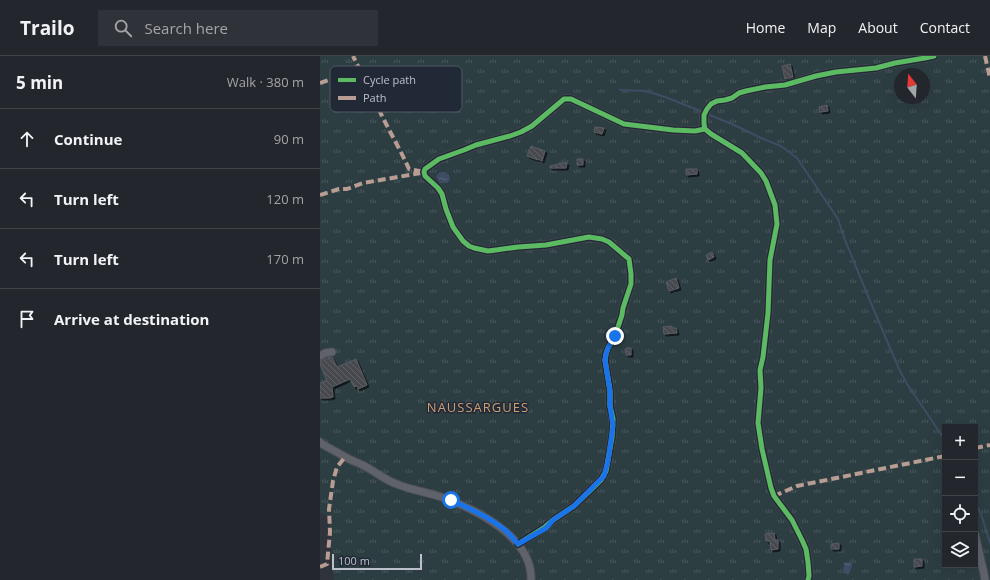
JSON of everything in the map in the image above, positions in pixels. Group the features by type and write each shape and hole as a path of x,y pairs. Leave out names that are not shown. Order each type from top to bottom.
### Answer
{"street":[{"path":"808,580 809,576 806,549 792,520 774,496 762,449 758,423 761,388 760,370 768,313 770,260 778,224 775,205 766,181 761,173 742,153 705,129 704,114 706,108 717,101 732,98 739,93 746,91 785,85 836,72 876,68 934,56"},
{"path":"518,544 546,528 553,520 574,506 600,480 606,471 613,426 610,406 610,391 605,360 608,348 615,336 631,284 629,259 609,242 602,239 588,237 546,245 488,251 474,248 463,241 453,226 442,194 438,188 425,176 425,169 444,156 521,132 532,126 564,99 571,100 624,124 674,130 695,131 705,129"},
{"path":"320,356 325,353 332,352"},
{"path":"320,442 384,479 406,488 442,497 476,512 506,531 518,544 526,556 531,574 531,580"},
{"path":"978,547 985,580"}],"green space":[{"path":"320,56 990,56 990,580 334,580 328,516 320,513"}],"water":[{"path":"441,172 445,172 449,175 450,180 448,182 440,183 436,176"},
{"path":"851,562 852,566 848,575 843,572 844,563"}],"building":[{"path":"790,64 793,77 785,79 782,66"},
{"path":"827,105 828,111 820,112 819,107"},
{"path":"595,127 604,128 602,134 594,132"},
{"path":"531,146 545,151 542,161 527,156"},
{"path":"577,159 583,159 583,165 577,165"},
{"path":"559,163 567,163 566,168 550,168 550,166"},
{"path":"686,169 697,169 697,174 686,175"},
{"path":"712,252 714,257 708,260 706,255"},
{"path":"676,278 679,288 669,291 666,282"},
{"path":"672,326 672,328 676,328 677,333 664,334 663,327"},
{"path":"626,348 631,348 631,355 626,355"},
{"path":"332,357 337,367 356,359 367,385 358,389 357,386 354,387 350,379 332,387 333,397 320,398 320,383 327,381 320,361"},
{"path":"774,533 775,540 778,540 778,549 771,550 770,541 766,541 765,534"},
{"path":"839,543 839,549 831,549 831,544"},
{"path":"914,559 922,559 922,566 914,567"}],"waterway":[{"path":"620,90 646,91 703,112"},
{"path":"707,114 781,146 797,158 838,219 845,240 899,369 907,384 942,436"},
{"path":"978,508 990,543"}],"marked path":[{"path":"353,56 358,66"},
{"path":"985,56 990,78"},
{"path":"320,83 330,80"},
{"path":"380,112 409,169 424,172"},
{"path":"320,195 339,189 347,189 363,183 421,173"},
{"path":"978,447 990,445"},
{"path":"320,567 327,564 330,532 329,509 333,481 337,467 345,457"},
{"path":"774,496 797,486 942,457"}],"cycle path":[{"path":"808,580 809,576 806,549 792,520 774,496 762,449 758,423 761,388 760,370 768,313 770,260 777,224 775,205 766,181 761,173 742,153 705,129 704,115 711,104 717,101 732,98 739,93 746,91 785,85 836,72 876,68 934,56"},
{"path":"518,544 574,506 601,480 606,471 612,437 613,419 610,406 610,391 605,360 608,348 615,336 631,284 629,259 609,242 602,239 589,237 546,245 488,251 469,246 463,241 453,227 442,194 438,188 425,176 425,169 439,159 476,145 521,132 532,126 564,99 571,99 624,124 673,130 695,131 705,129"}],"district":[{"name":"NAUSSARGUES","path":"478,407"}],"route":[{"path":"451,500 476,512 506,531 518,544 546,528 553,520 574,506 604,476 606,471 613,426 610,406 610,391 605,360 608,348 615,336"}]}
